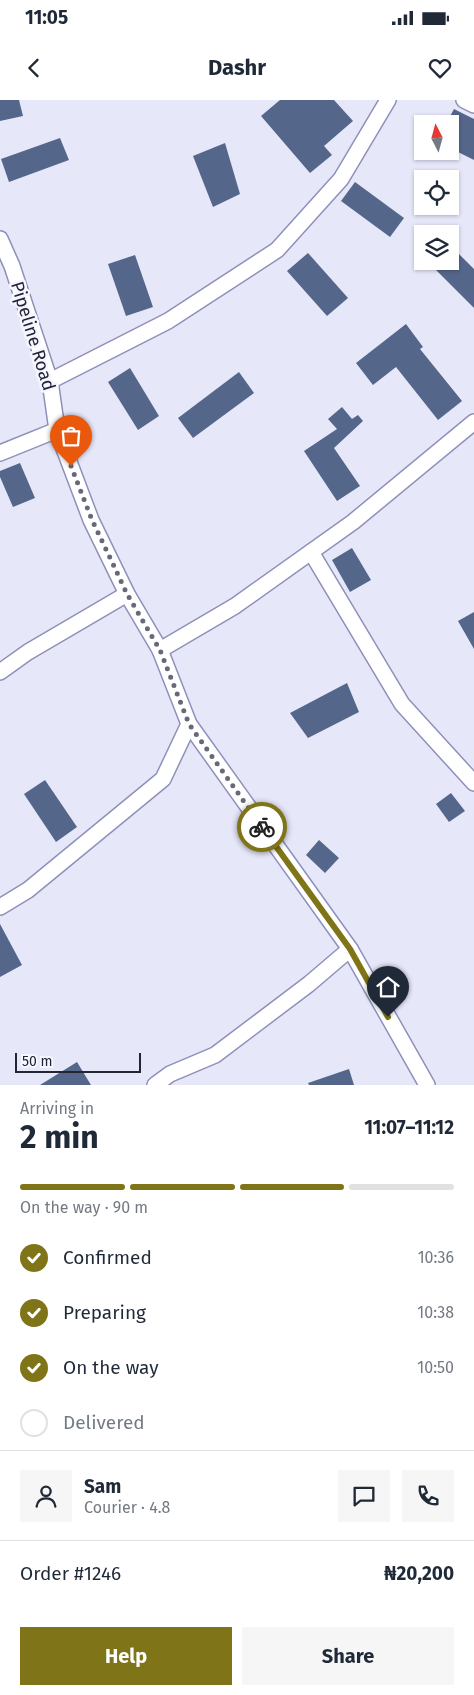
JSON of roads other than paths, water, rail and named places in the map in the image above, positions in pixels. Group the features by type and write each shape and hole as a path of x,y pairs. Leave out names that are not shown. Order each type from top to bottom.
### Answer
{"street":[{"path":"50,381 168,321 276,250 341,179 388,100"},
{"path":"464,100 474,105"},
{"name":"Pipeline Road","path":"0,240 6,268 50,381 57,430 92,520 127,594 160,650 189,724 350,949 427,1085"},
{"path":"160,650 234,606 353,522 474,422"},
{"path":"0,453 57,430"},
{"path":"311,552 402,704 474,783"},
{"path":"0,672 28,652 127,594"},
{"path":"0,907 28,890 163,779 189,724"},
{"path":"155,1085 170,1074 215,1055 309,984 350,949"}]}
